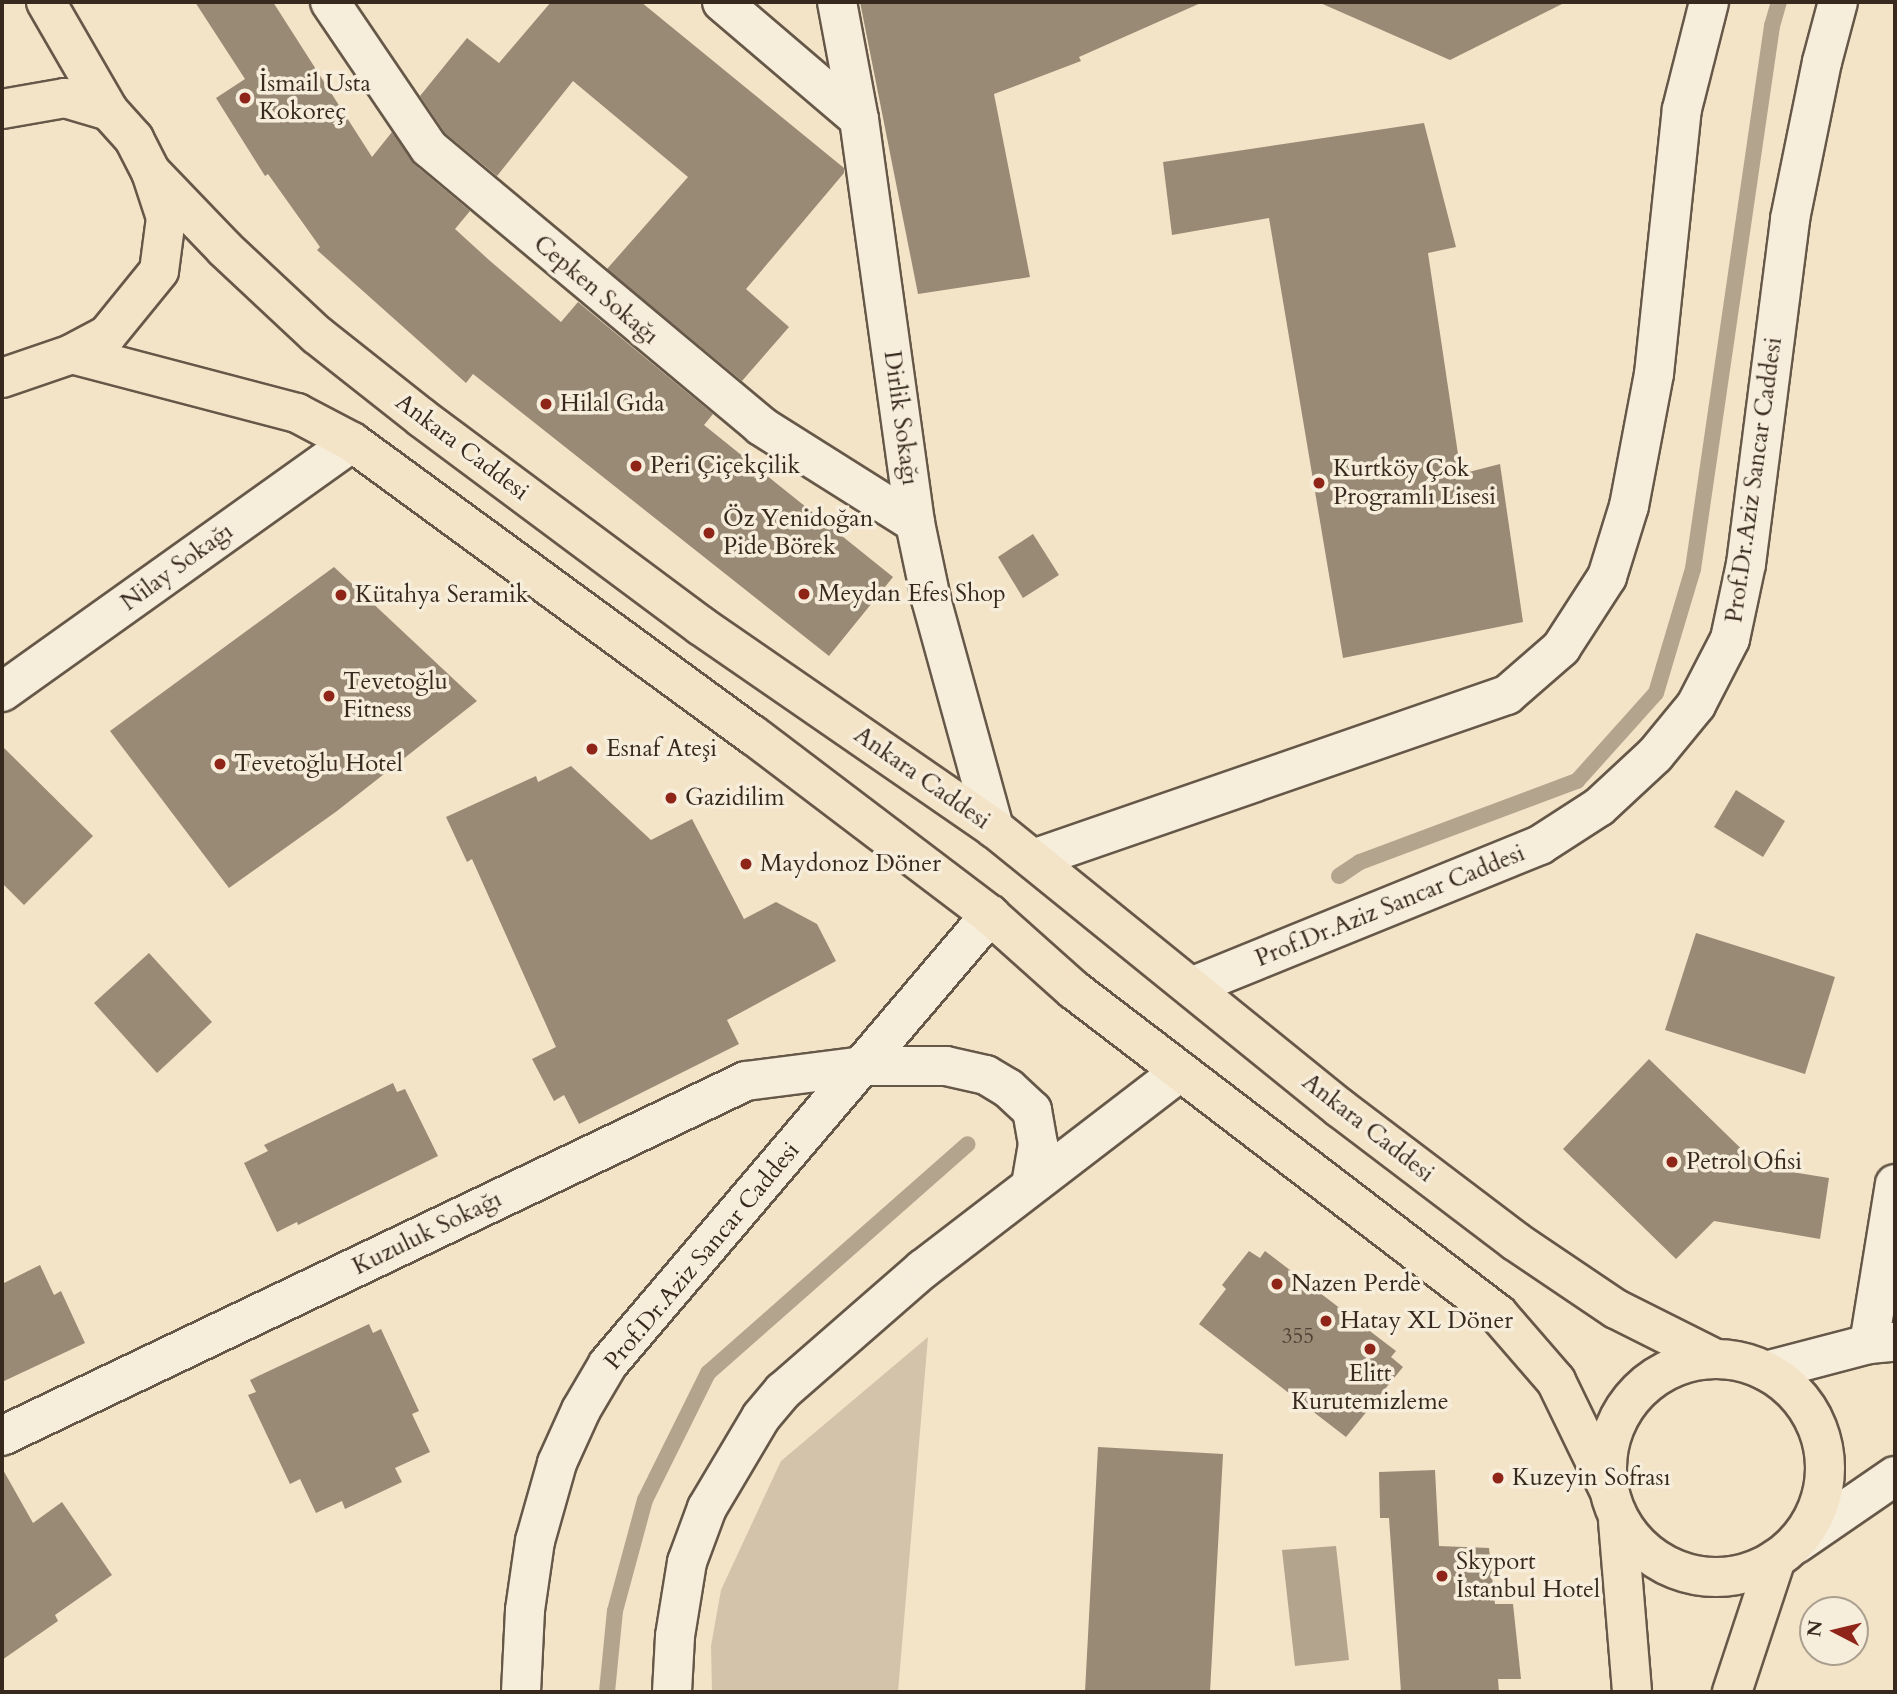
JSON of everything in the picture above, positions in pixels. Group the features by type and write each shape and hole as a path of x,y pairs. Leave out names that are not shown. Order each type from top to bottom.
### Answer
{"main road":[{"path":"12,370 72,354 107,335 159,271 166,218 151,172 134,139 109,111 46,2"},
{"path":"2,109 65,98 109,111"},
{"name":"Ankara Caddesi","path":"151,172 225,249 317,335 412,410 701,626 994,828 1193,986 1340,1108 1515,1241 1616,1309 1712,1357"},
{"path":"72,354 298,413 352,442 753,735 990,915 1074,990 1497,1314 1556,1381 1613,1505 1640,1548 1668,1568 1702,1578 1736,1577 1769,1565 1786,1552 1816,1513 1825,1477 1823,1440 1808,1406 1781,1379 1748,1362 1712,1357 1675,1365 1643,1385 1620,1414 1607,1450 1613,1505 1632,1692"},
{"path":"1732,1692 1786,1552"}],"street":[{"name":"Cepken Sokağı","path":"330,2 429,148 761,426 915,523"},
{"path":"722,2 859,119"},
{"name":"Dirlik Sokağı","path":"837,2 859,119 915,523 931,599 994,828"},
{"path":"1033,859 1507,695 1561,648 1607,577 1629,506 1654,374 1682,109 1709,2"},
{"name":"Prof.Dr.Aziz Sancar Caddesi","path":"1193,986 1540,845 1600,807 1655,755 1696,705 1730,639 1746,564 1790,219 1822,62 1838,2"},
{"name":"Nilay Sokağı","path":"2,692 352,442"},
{"name":"Prof.Dr.Aziz Sancar Caddesi","path":"521,1692 525,1609 536,1541 557,1463 581,1410 608,1364 990,915"},
{"name":"Kuzuluk Sokağı","path":"2,1436 746,1081 863,1066 946,1066 986,1075 1008,1088 1032,1110 1038,1144 1031,1185"},
{"path":"672,1692 675,1636 687,1562 707,1508 761,1417 783,1391 923,1269 1180,1072"},
{"path":"1766,1371 1882,1343 1895,1184"},
{"path":"1786,1552 1895,1476"}],"shaded area":[{"path":"928,1337 898,1692 712,1692 711,1646 721,1590 781,1461"},
{"path":"1336,1546 1349,1660 1295,1666 1282,1550"}],"building":[{"path":"195,2 273,2 372,157 392,132 415,165 470,211 455,229 489,260 561,322 578,302 713,414 704,425 893,577 829,656 473,374 466,383 317,250 320,247 268,174 265,176 216,98 245,79"},
{"path":"551,2 641,2 844,168 844,173 746,289 789,327 742,381 607,269 688,177 573,81 497,176 445,133 420,96 467,38 499,63"},
{"path":"860,2 1203,2 1079,57 1081,61 994,94 1030,277 918,294"},
{"path":"1318,2 1566,2 1450,60"},
{"path":"1424,123 1456,247 1428,253 1461,474 1500,464 1523,622 1343,658 1269,218 1172,235 1163,162"},
{"path":"1033,534 1059,575 1023,598 998,557"},
{"path":"334,567 477,701 337,811 229,888 110,731"},
{"path":"2,746 93,836 24,905 2,883"},
{"path":"571,766 651,840 692,819 744,919 776,902 817,924 836,961 727,1020 739,1044 579,1124 564,1095 554,1101 532,1059 556,1047 472,859 467,862 446,817 536,776 538,782"},
{"path":"1736,790 1785,821 1763,857 1714,827"},
{"path":"1696,933 1835,977 1805,1074 1665,1030"},
{"path":"149,953 212,1022 157,1073 94,1003"},
{"path":"1649,1059 1760,1167 1829,1178 1820,1239 1714,1221 1676,1259 1563,1149"},
{"path":"393,1083 397,1092 405,1089 438,1156 298,1225 297,1222 277,1232 244,1163 268,1151 264,1145"},
{"path":"1249,1251 1260,1258 1265,1251 1396,1351 1391,1357 1403,1367 1346,1437 1199,1324 1226,1289 1222,1285"},
{"path":"40,1265 54,1295 61,1291 85,1343 2,1382 2,1284"},
{"path":"369,1324 373,1333 381,1329 419,1411 412,1414 430,1452 395,1468 402,1482 345,1509 342,1501 316,1513 300,1479 290,1484 248,1395 256,1392 250,1380"},
{"path":"1098,1447 1223,1454 1210,1692 1085,1692"},
{"path":"2,1468 33,1523 62,1502 112,1575 55,1615 58,1621 2,1660"},
{"name":"Skyport İstanbul Hotel","path":"1435,1470 1439,1546 1489,1548 1495,1604 1513,1604 1521,1679 1498,1679 1499,1692 1401,1692 1389,1518 1380,1518 1379,1472"}],"waterway":[{"path":"1339,876 1360,862 1577,781 1656,693 1693,569 1772,26 1779,2"},
{"path":"607,1692 615,1611 645,1500 708,1373 968,1144"}],"place":[{"name":"İsmail Usta Kokoreç","path":"245,98"},
{"name":"Hilal Gıda","path":"546,404"},
{"name":"Peri Çiçekçilik","path":"636,466"},
{"name":"Kurtköy Çok Programlı Lisesi","path":"1319,483"},
{"name":"Öz Yenidoğan Pide Börek","path":"709,533"},
{"name":"Meydan Efes Shop","path":"804,594"},
{"name":"Kütahya Seramik","path":"341,595"},
{"name":"Tevetoğlu Fitness","path":"329,696"},
{"name":"Esnaf Ateşi","path":"592,749"},
{"name":"Tevetoğlu Hotel","path":"220,764"},
{"name":"Gazidilim","path":"671,798"},
{"name":"Maydonoz Döner","path":"746,864"},
{"name":"Petrol Ofisi","path":"1672,1162"},
{"name":"Nazen Perde","path":"1277,1284"},
{"name":"Hatay XL Döner","path":"1326,1321"},
{"name":"Elitt Kurutemizleme","path":"1370,1349"},
{"name":"Kuzeyin Sofrası","path":"1498,1478"},
{"name":"Skyport İstanbul Hotel","path":"1442,1576"}]}
